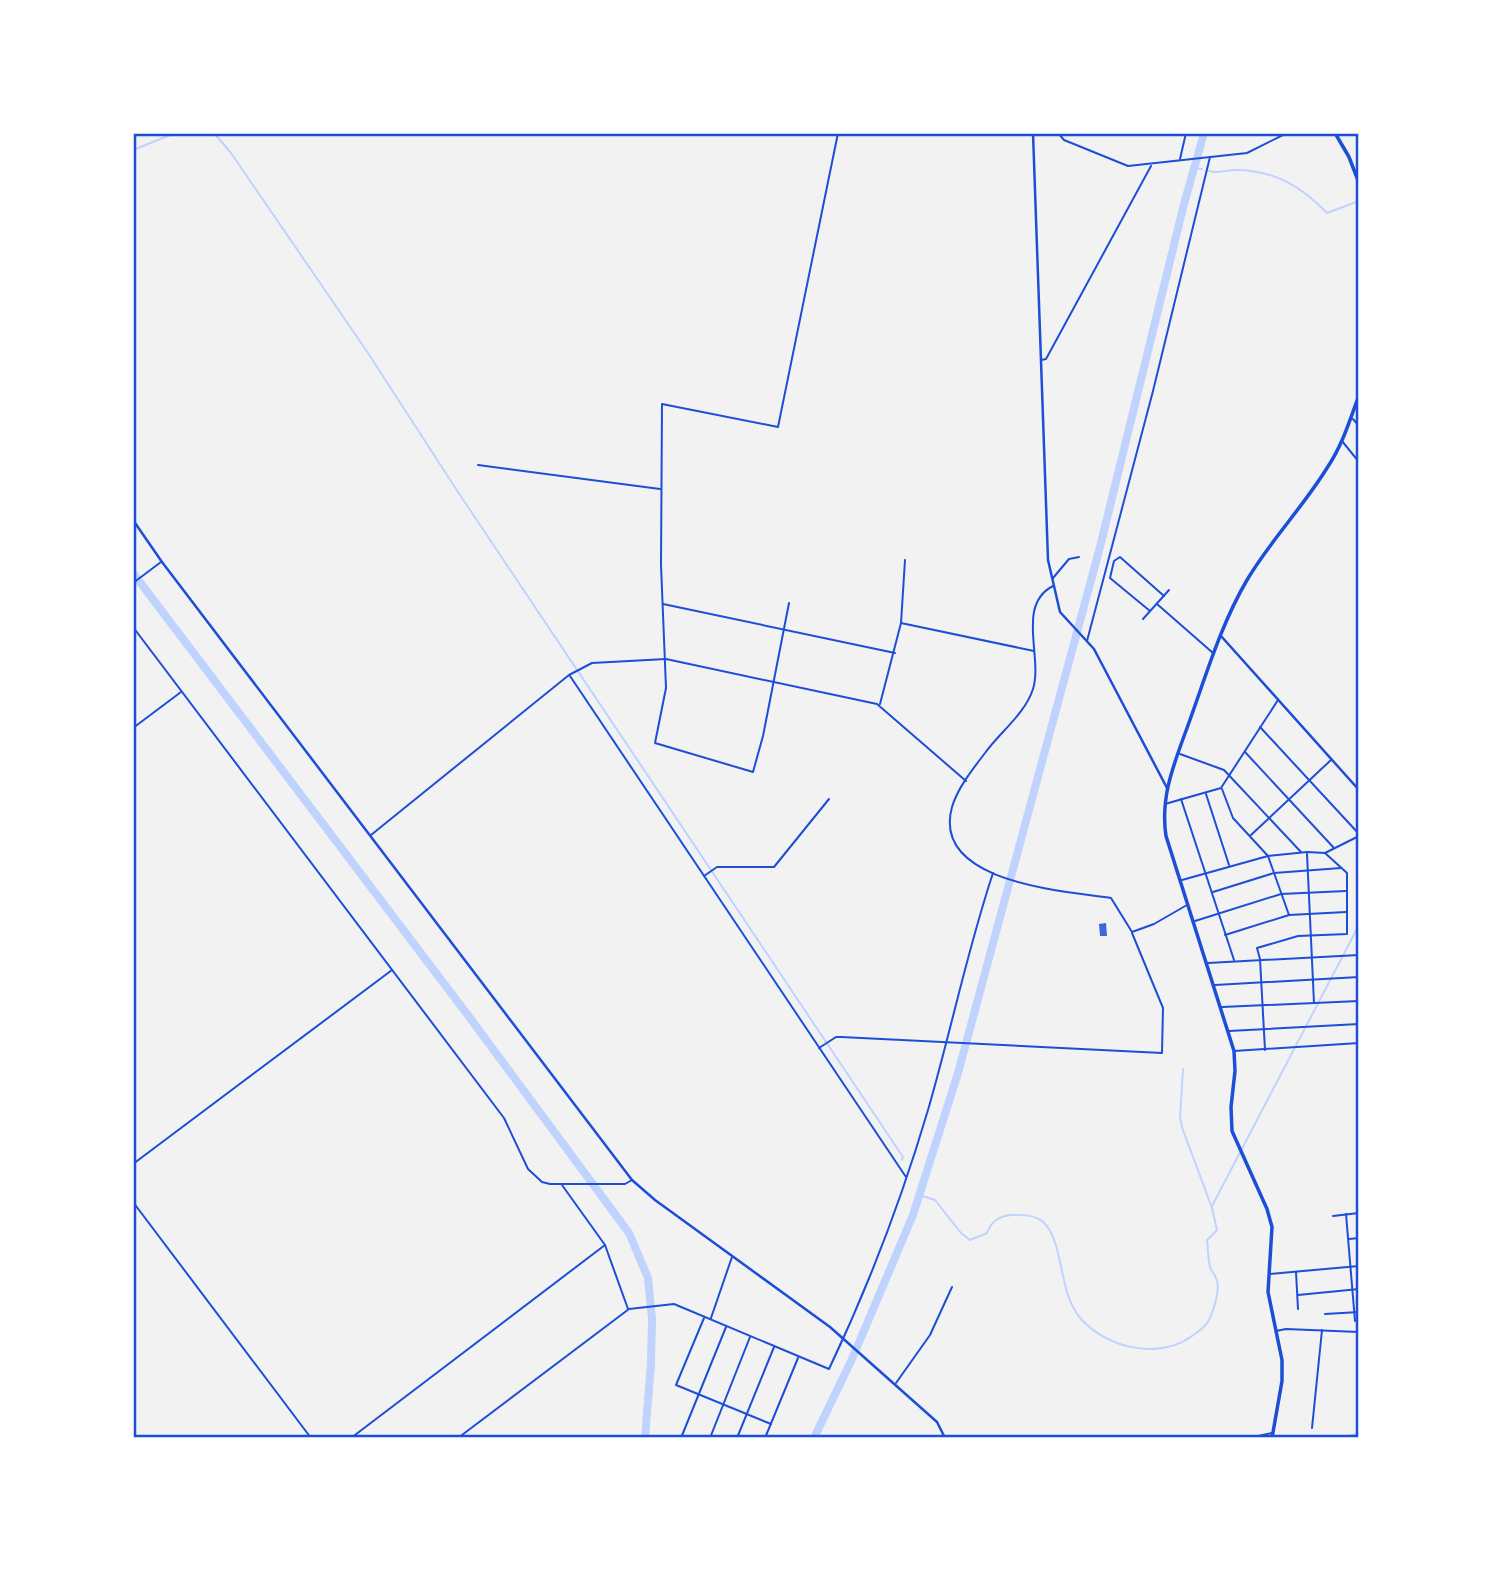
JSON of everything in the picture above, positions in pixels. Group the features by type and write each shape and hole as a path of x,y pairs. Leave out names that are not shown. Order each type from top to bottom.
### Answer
{"main road":[{"path":"1335,133 1349,157 1359,183"},
{"path":"1272,1435 1282,1381 1282,1360 1270,1305 1272,1227 1267,1209 1232,1131 1234,1051 1166,836 1164,804 1178,754 1214,653 1247,580 1327,470 1342,441 1359,395"}],"street":[{"path":"789,603 753,772 655,743 666,688 662,404 778,427 838,133"},
{"path":"1033,133 1048,560 1053,586 1060,612 1094,649 1167,788"},
{"path":"1058,133 1064,140 1128,166 1247,153 1287,133"},
{"path":"1180,160 1186,133"},
{"path":"1086,640 1153,391 1210,157"},
{"path":"1040,360 1046,359 1152,164"},
{"path":"1351,417 1359,426"},
{"path":"1342,441 1359,462"},
{"path":"478,465 662,489"},
{"path":"133,520 162,562 632,1180 655,1200 797,1301 844,1338 937,1422 945,1438"},
{"path":"1052,579 1069,559 1079,556"},
{"path":"1150,611 1110,578 1114,561 1120,558 1164,596"},
{"path":"880,705 901,623 905,560"},
{"path":"133,583 162,562"},
{"path":"819,1048 841,1037 1162,1054 1163,1008 1132,932 1111,898 1048,889 993,873 967,859 956,843 950,820 958,793 996,739 1029,699 1036,678 1034,605 1047,589 1053,586"},
{"path":"1143,619 1169,590"},
{"path":"663,604 895,653"},
{"path":"1157,604 1214,653"},
{"path":"901,623 1035,651"},
{"path":"133,627 504,1118 528,1169 542,1182 622,1184 632,1180"},
{"path":"1221,635 1359,790"},
{"path":"370,836 571,675 592,663 666,659 880,705 895,722 966,781"},
{"path":"571,675 907,1178"},
{"path":"133,728 182,691"},
{"path":"1164,804 1222,788 1278,699"},
{"path":"1180,880 1268,856 1325,853 1359,835 1260,727"},
{"path":"1244,751 1335,848"},
{"path":"1178,754 1224,770 1301,853"},
{"path":"1250,836 1332,760"},
{"path":"1222,788 1233,818 1268,856 1289,915"},
{"path":"1205,793 1230,865"},
{"path":"705,875 715,868 774,867 829,799"},
{"path":"1181,799 1234,960"},
{"path":"1307,852 1313,979 1317,1003"},
{"path":"1265,1050 1260,959 1257,948 1298,936 1347,934 1347,873 1325,853"},
{"path":"1211,892 1274,873 1342,868"},
{"path":"458,1438 629,1309 672,1304 829,1368 869,1278 907,1178 993,873"},
{"path":"1194,921 1281,894 1347,891"},
{"path":"1132,932 1154,924 1188,904"},
{"path":"1225,935 1289,915 1347,912"},
{"path":"1207,963 1359,955"},
{"path":"133,1164 393,970"},
{"path":"1214,985 1359,977"},
{"path":"1221,1007 1359,1001"},
{"path":"1229,1031 1359,1024"},
{"path":"1234,1051 1359,1043"},
{"path":"562,1184 605,1245 629,1309"},
{"path":"133,1202 311,1437"},
{"path":"1332,1216 1359,1213"},
{"path":"1346,1214 1355,1321"},
{"path":"1348,1239 1359,1238"},
{"path":"351,1438 605,1245"},
{"path":"710,1320 732,1256"},
{"path":"1269,1274 1359,1266"},
{"path":"1296,1272 1298,1309"},
{"path":"895,1383 926,1342 952,1287"},
{"path":"1298,1295 1359,1289"},
{"path":"1325,1314 1359,1312"},
{"path":"704,1317 676,1385 771,1424"},
{"path":"681,1438 727,1326"},
{"path":"1275,1332 1286,1329 1359,1332"},
{"path":"1312,1428 1322,1331"},
{"path":"710,1438 751,1336"},
{"path":"737,1438 775,1346"},
{"path":"765,1438 798,1356"},
{"path":"1250,1438 1272,1435"}],"building":[{"path":"1106,923 1107,936 1100,936 1099,924"}],"waterway":[{"path":"133,150 175,133"},
{"path":"214,133 231,153 368,353 903,1157 902,1160"},
{"path":"814,1438 852,1359 913,1215 958,1073 1100,547 1204,133"},
{"path":"1193,168 1202,169"},
{"path":"1209,171 1249,171 1274,176 1297,188 1327,213 1359,201"},
{"path":"133,573 629,1233 648,1278 652,1319 645,1438"},
{"path":"1212,1206 1359,925"},
{"path":"919,1195 935,1200 961,1233 970,1240 987,1233 993,1223 1006,1216 1038,1218 1049,1230 1054,1241 1073,1308 1092,1329 1105,1337 1134,1347 1164,1348 1179,1343 1207,1323 1218,1289 1210,1267 1207,1240 1217,1230 1212,1208 1180,1118 1183,1069"},
{"path":"1352,1438 1359,1436"}]}
